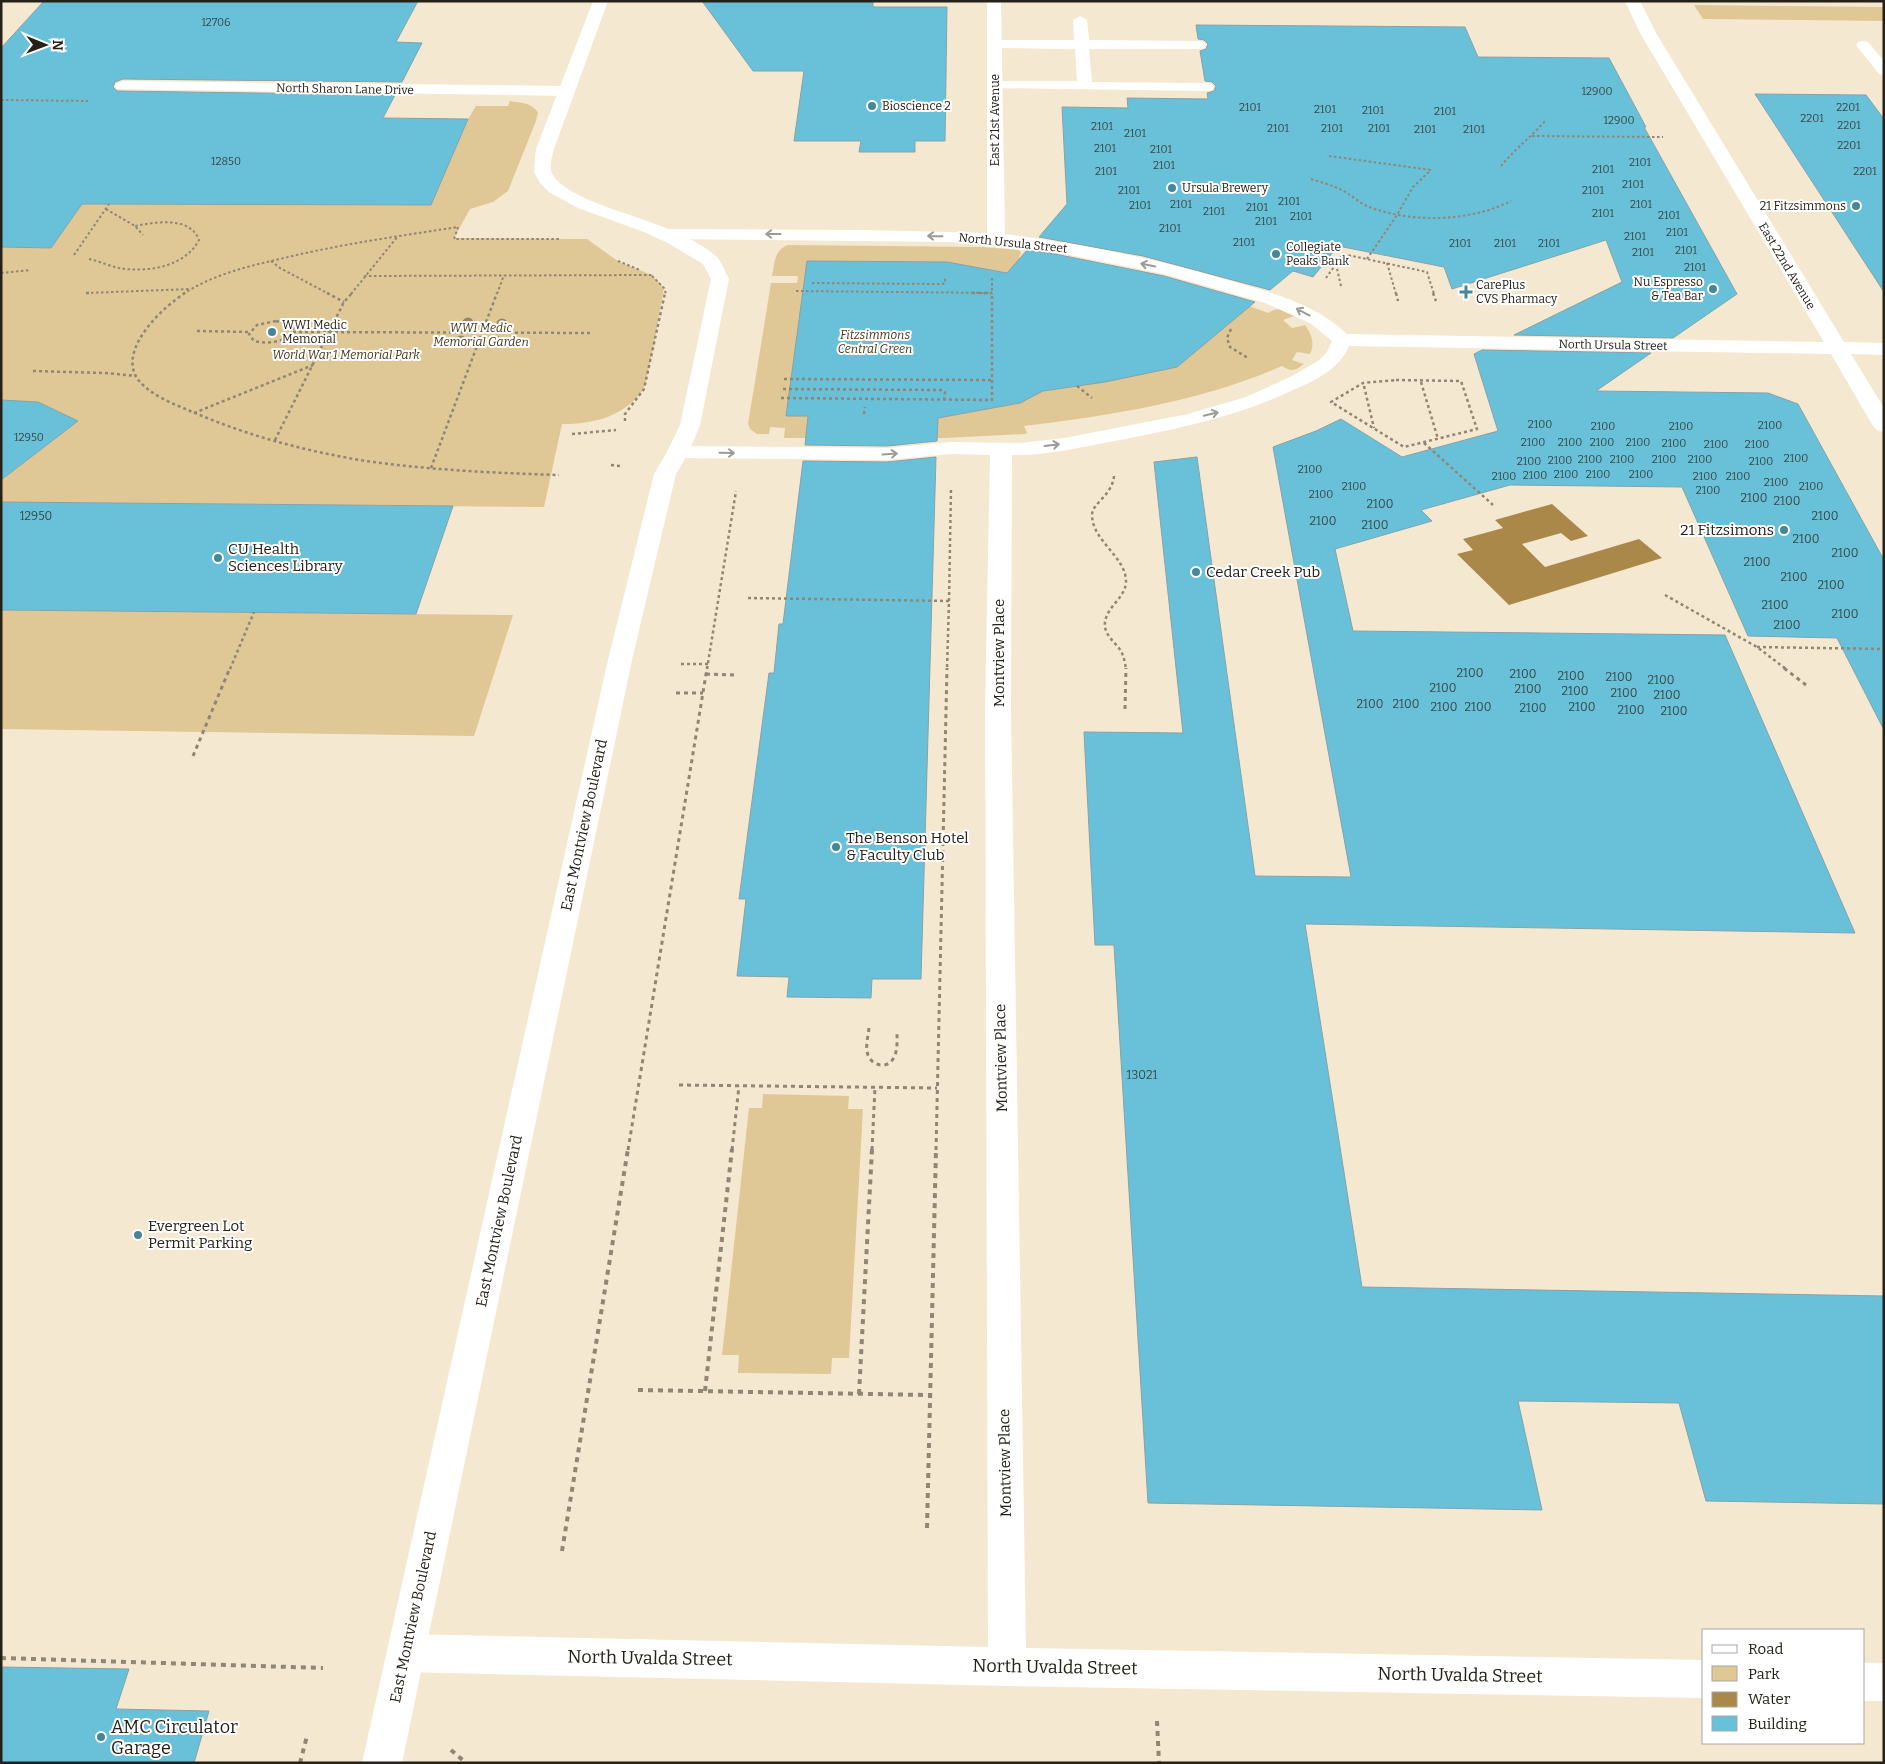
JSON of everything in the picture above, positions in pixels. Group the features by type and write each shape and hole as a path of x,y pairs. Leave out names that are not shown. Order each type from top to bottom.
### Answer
{"street":[{"name":"East Montview Boulevard","path":"382,1763 620,660 665,474 678,452 690,425 720,279 710,261 665,234 568,196 557,189 546,178 542,166 545,149 601,1"},
{"name":"East 21st Avenue","path":"994,1 996,239"},
{"name":"East 22nd Avenue","path":"1632,1 1648,33 1884,426"},
{"name":"North Sharon Lane Drive","path":"123,86 568,91"},
{"name":"North Ursula Street","path":"665,234 936,236 996,239 1069,250 1186,273 1259,294 1297,308 1312,316 1334,331 1342,340 1884,349"},
{"path":"678,452 887,454 951,448 1021,449 1064,444 1160,426 1224,411 1273,393 1325,365 1336,354 1342,340"},
{"name":"Montview Place","path":"1001,448 998,708 1007,1667"},
{"name":"North Uvalda Street","path":"406,1653 1007,1667 1702,1679"},
{"path":"1865,1682 1884,1682"}],"lane":[{"path":"1080,20 1085,86"},
{"path":"994,44 1199,45"},
{"path":"1884,45 1863,45 1884,70"},
{"path":"994,85 1207,87"}],"path":[{"path":"1501,166 1517,147 1532,136 1546,120"},
{"path":"1532,136 1664,137"},
{"path":"1330,156 1431,170 1413,187 1398,215 1367,259"},
{"path":"1311,179 1346,192 1366,206 1398,215 1448,216 1488,212 1512,201"},
{"path":"74,255 109,204"},
{"path":"106,209 135,226 143,235"},
{"path":"89,259 121,269 154,268 185,257 196,248 199,240 197,233 193,229 177,224 161,222 135,226"},
{"path":"559,475 494,473 431,468 355,458 275,440 194,413 154,392 136,376 133,358 144,331 166,306 192,289 225,274 271,261 315,250 458,227 454,238 569,239"},
{"path":"275,440 344,302 398,236"},
{"path":"1336,264 1343,254 1427,272 1437,302"},
{"path":"611,256 619,262 652,275 664,288 666,296 644,389 624,414 625,421"},
{"path":"271,261 280,268 344,302"},
{"path":"1387,263 1401,310"},
{"path":"1,273 30,270"},
{"path":"431,468 504,275"},
{"path":"364,276 652,275"},
{"path":"812,283 942,284 946,276 953,277"},
{"path":"782,398 992,400 992,277 985,277"},
{"path":"833,292 834,282"},
{"path":"874,292 875,283"},
{"path":"908,293 909,283"},
{"path":"916,293 917,283"},
{"path":"86,293 192,289"},
{"path":"796,291 992,293"},
{"path":"197,331 250,332 258,325 272,321 290,324 293,327 293,332"},
{"path":"1235,325 1228,331 1227,338 1230,346 1255,361"},
{"path":"250,332 251,338 254,341 267,343 283,340 293,332 592,333"},
{"path":"194,413 313,365"},
{"path":"33,371 106,373 136,376"},
{"path":"784,379 992,380"},
{"path":"902,391 903,379"},
{"path":"914,379 914,391"},
{"path":"1421,381 1438,438"},
{"path":"1331,402 1404,447 1477,429 1461,381"},
{"path":"1363,383 1374,429"},
{"path":"783,389 942,390 945,392 944,400"},
{"path":"572,434 616,430"},
{"path":"1424,442 1493,505"},
{"path":"1114,474 1112,490 1094,507 1092,514 1096,526 1121,565 1126,577 1123,597 1109,611 1105,620 1105,632 1123,656 1126,673 1125,709"},
{"path":"562,1552 737,486"},
{"path":"927,1528 951,487"},
{"path":"1665,595 1757,647 1806,685"},
{"path":"748,598 949,601"},
{"path":"193,756 254,612"},
{"path":"1757,647 1884,649"},
{"path":"681,664 708,664"},
{"path":"706,674 737,675"},
{"path":"676,693 703,693"},
{"path":"869,1028 869,1059 880,1066 888,1064 893,1060 896,1052 897,1032"},
{"path":"680,1085 937,1088"},
{"path":"705,1391 739,1086"},
{"path":"859,1394 874,1088"},
{"path":"638,1390 929,1395"},
{"path":"1,1658 323,1668"},
{"path":"300,1763 306,1736"},
{"path":"451,1750 466,1763"}],"green space":[{"path":"1694,5 1884,7 1884,21 1703,19"},
{"name":"World War 1 Memorial Park","path":"510,101 529,105 538,112 508,191 493,202 470,209 454,238 587,239 619,262 652,275 664,288 643,390 617,413 596,420 562,424 544,507 1,502 1,247 51,248 82,204 431,205 468,119 476,106 508,106"},
{"name":"Fitzsimmons Central Green","path":"788,245 983,247 1019,250 1021,253 1020,259 1244,304 1268,313 1278,309 1294,316 1283,320 1292,328 1305,325 1311,336 1312,346 1310,354 1297,352 1292,360 1304,364 1296,369 1291,370 1282,366 1220,389 1123,412 1024,426 1027,433 1025,434 945,438 784,438 785,428 770,427 769,434 757,434 750,429 748,424 771,283 797,283 798,276 772,276 778,253 783,247"},
{"path":"1,610 513,615 474,736 1,729"},
{"path":"763,1094 849,1096 848,1109 863,1109 849,1358 832,1358 831,1374 738,1373 739,1355 722,1355 749,1108 762,1108"}],"water":[{"path":"1552,504 1588,536 1571,541 1561,533 1522,544 1545,567 1639,539 1662,558 1509,605 1457,554 1473,550 1463,539 1503,528 1495,520"}],"building":[{"path":"44,1 418,1 396,42 422,43 402,82 123,79 115,82 113,87 117,91 395,95 383,118 468,119 431,205 82,204 51,248 1,247 1,48"},
{"name":"Bioscience 2","path":"702,1 873,1 873,7 947,7 945,141 915,141 915,152 859,152 861,141 794,141 804,71 753,71"},
{"path":"1196,25 1465,27 1478,57 1609,58 1646,127 1644,127 1737,294 1673,338 1514,335 1622,282 1606,240 1452,289 1444,267 1338,246 1313,277 1293,271 1270,290 1143,256 1039,237 1067,204 1062,107 1128,108 1127,98 1208,99 1207,93 1214,91 1216,86 1212,82 1205,81 1200,51 1206,49 1208,44 1204,40 1198,39"},
{"name":"21 Fitzsimmons","path":"1755,94 1866,95 1884,119 1884,292"},
{"name":"Fitzsimmons Central Green","path":"1027,250 1164,276 1255,302 1177,367 1105,382 1043,391 1020,403 938,418 937,441 887,446 805,445 808,416 786,416 807,261 947,262 1007,273"},
{"path":"1482,350 1651,353 1596,391 1768,393 1798,404 1884,560 1884,730 1837,638 1748,636 1682,487 1510,485 1421,510 1432,521 1335,549 1353,631 1725,635 1855,933 1305,924 1362,1287 1884,1296 1884,1504 1706,1501 1679,1403 1518,1401 1542,1510 1148,1503 1114,945 1095,945 1084,732 1183,733 1154,462 1197,457 1255,876 1351,877 1273,447 1316,431 1341,419 1402,457 1498,431 1474,354"},
{"path":"1,400 38,402 78,421 1,480"},
{"name":"The Benson Hotel & Faculty Club","path":"936,457 921,979 872,979 871,998 787,997 789,977 737,976 746,899 739,899 769,673 774,673 779,624 783,624 803,461 887,462"},
{"name":"CU Health Sciences Library","path":"1,502 453,506 416,614 1,610"},
{"name":"AMC Circulator Garage","path":"1,1667 129,1669 116,1709 209,1711 194,1763 1,1763"}],"place":[{"name":"Bioscience 2","path":"872,106"},
{"name":"Ursula Brewery","path":"1172,188"},
{"name":"21 Fitzsimmons","path":"1856,206"},
{"name":"Collegiate Peaks Bank","path":"1276,254"},
{"name":"Nu Espresso & Tea Bar","path":"1713,289"},
{"name":"CarePlus CVS Pharmacy","path":"1466,292"},
{"name":"WWI Medic Memorial","path":"272,332"},
{"name":"21 Fitzsimons","path":"1784,530"},
{"name":"CU Health Sciences Library","path":"218,558"},
{"name":"Cedar Creek Pub","path":"1196,572"},
{"name":"The Benson Hotel & Faculty Club","path":"836,847"},
{"name":"Evergreen Lot Permit Parking","path":"138,1235"},
{"name":"AMC Circulator Garage","path":"101,1737"}],"park label":[{"name":"WWI Medic Memorial Garden","path":"481,335"}]}
